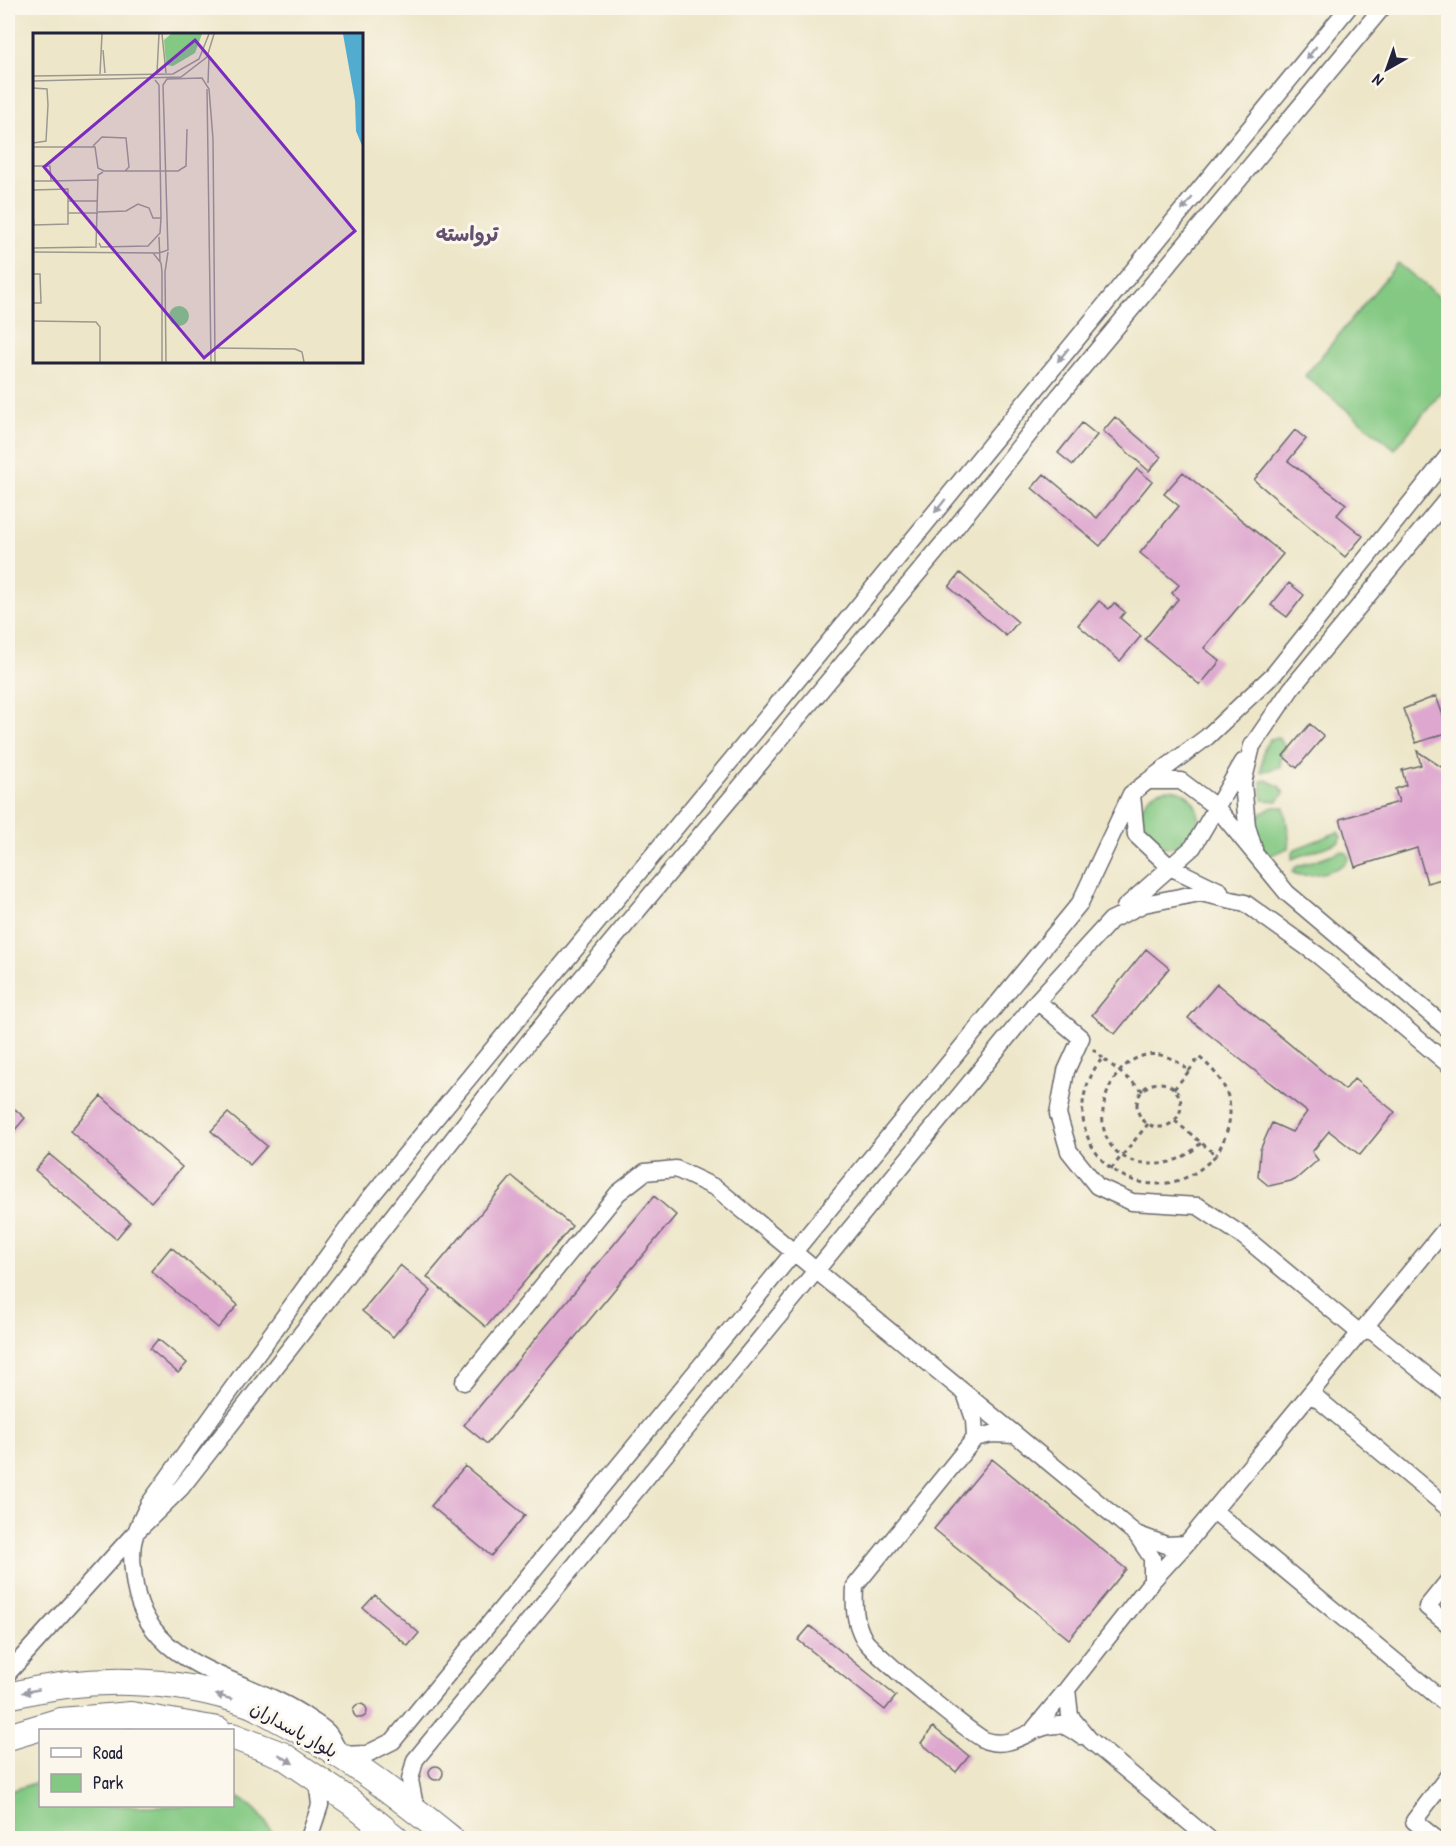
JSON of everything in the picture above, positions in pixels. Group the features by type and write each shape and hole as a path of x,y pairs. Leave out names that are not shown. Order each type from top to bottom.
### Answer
{"highway":[{"name":"بلوار پاسداران","path":"8,1696 82,1682 178,1684 251,1705 340,1755 386,1786 450,1839"},
{"path":"8,1737 61,1721 131,1715 207,1729"},
{"name":"بلوار پاسداران","path":"234,1737 282,1755 351,1802 395,1839"}],"lane":[{"path":"1347,8 812,663 368,1200 155,1494 133,1535 130,1559 138,1601 164,1644 214,1675 251,1688 298,1711 328,1732 340,1755 367,1754 393,1741 1080,903 1131,794 1207,737 1274,674 1449,456"},
{"path":"1353,43 1359,17 1354,8"},
{"path":"8,1673 133,1535 180,1488 530,1040 949,536 1059,396 1382,8"},
{"path":"386,1786 397,1781 415,1760 1037,1001 1111,920 1193,847 1252,746 1291,689 1449,498"},
{"path":"1252,746 1244,783 1248,826 1258,859"},
{"path":"1148,781 1181,781 1217,808 1287,893 1449,1029"},
{"path":"1131,794 1136,835 1170,867 1245,903 1319,956 1449,1064"},
{"path":"1111,920 1144,904 1200,893 1245,903"},
{"path":"1037,1001 1081,1038 1066,1071 1058,1114 1069,1151 1096,1186 1132,1202 1198,1206 1243,1236 1364,1330 1449,1392"},
{"path":"464,1383 618,1193 645,1172 676,1169 716,1188 792,1253 1136,1534 1152,1558 1152,1581"},
{"path":"1016,1435 992,1434 975,1438 855,1586 854,1616 865,1642 945,1711 987,1741 1015,1742 1034,1729 1152,1581 1214,1511 1449,1226"},
{"path":"965,1394 974,1419 975,1438"},
{"path":"1311,1394 1449,1508"},
{"path":"1214,1511 1449,1705"},
{"path":"1136,1534 1166,1545 1186,1544"},
{"path":"1449,1581 1427,1607 1449,1624"},
{"path":"1067,1689 1070,1716 1090,1740 1208,1839"},
{"path":"1034,1729 1062,1725 1090,1740"},
{"path":"415,1760 410,1780 416,1811"},
{"path":"1435,1839 1414,1821 1449,1776"},
{"path":"309,1839 320,1805 317,1779"},
{"path":"370,1839 385,1839"}],"path":[{"path":"1189,1071 1167,1057 1151,1054 1136,1056 1120,1072 1108,1089 1101,1116 1104,1133 1112,1146 1139,1163 1156,1165 1176,1161 1201,1143"},
{"path":"1143,1091 1103,1058 1096,1065 1084,1091 1082,1107 1089,1142 1110,1170 1136,1182 1158,1184 1182,1179 1200,1170 1216,1155 1226,1139 1230,1122 1230,1104 1225,1086 1199,1058 1174,1089"},
{"path":"1156,1083 1174,1089 1180,1100 1180,1112 1175,1121 1160,1127 1148,1125 1138,1112 1137,1102 1143,1091 1156,1083"},
{"path":"1175,1121 1216,1155"},
{"path":"1110,1170 1148,1125"}],"green space":[{"path":"1398,263 1448,304 1448,384 1395,449 1305,376"},
{"path":"1279,738 1286,748 1282,752 1280,767 1261,772 1264,748 1270,739"},
{"path":"1266,780 1279,786 1284,793 1278,801 1263,800 1261,781"},
{"path":"1169,789 1180,791 1190,797 1196,807 1198,818 1196,829 1190,839 1180,845 1169,847 1158,845 1148,839 1142,829 1140,818 1142,807 1148,797 1158,791"},
{"path":"1273,807 1284,807 1289,837 1288,848 1267,857 1259,840 1256,821 1262,813"},
{"path":"1338,832 1341,837 1339,842 1292,859 1295,849"},
{"path":"1341,851 1347,853 1349,858 1339,867 1314,875 1292,872 1296,867"},
{"path":"39,1781 39,1807 234,1807 234,1796 258,1812 275,1838 8,1838 8,1792"}],"building":[{"path":"1115,417 1161,457 1149,471 1103,431"},
{"path":"1082,423 1097,435 1073,465 1058,453"},
{"path":"1295,430 1306,439 1288,461 1346,504 1337,515 1363,536 1345,557 1254,480"},
{"path":"1137,469 1152,481 1100,546 1032,488 1044,474 1097,518"},
{"path":"1183,472 1283,554 1204,648 1220,661 1200,685 1145,639 1178,599 1172,593 1179,585 1140,553 1179,506 1164,494"},
{"path":"960,573 1018,622 1006,636 949,587"},
{"path":"1289,583 1304,595 1287,617 1271,605"},
{"path":"1099,601 1109,609 1114,603 1125,612 1120,618 1141,636 1120,661 1078,625"},
{"path":"1436,696 1449,732 1416,743 1403,709"},
{"path":"1310,724 1324,736 1297,768 1283,756"},
{"path":"1417,751 1449,772 1449,877 1427,883 1417,848 1355,867 1340,819 1399,802 1395,789 1406,785 1402,770 1421,765"},
{"path":"1146,949 1169,968 1115,1034 1092,1015"},
{"path":"1217,984 1345,1090 1354,1079 1395,1112 1360,1155 1329,1131 1312,1152 1318,1160 1295,1180 1269,1186 1258,1177 1260,1150 1272,1123 1292,1132 1307,1112 1188,1018"},
{"path":"101,1096 182,1167 151,1202 70,1131"},
{"path":"8,1103 25,1118 8,1138"},
{"path":"228,1113 267,1146 250,1165 211,1131"},
{"path":"49,1154 130,1222 116,1239 35,1170"},
{"path":"512,1176 572,1226 486,1327 427,1277"},
{"path":"654,1196 676,1215 487,1444 464,1425"},
{"path":"171,1247 238,1305 218,1328 151,1271"},
{"path":"400,1265 431,1291 393,1337 362,1311"},
{"path":"158,1339 187,1363 178,1373 150,1349"},
{"path":"992,1459 1126,1569 1069,1639 934,1529"},
{"path":"465,1466 525,1515 491,1556 431,1506"},
{"path":"375,1595 419,1633 408,1646 363,1608"},
{"path":"810,1626 896,1696 885,1710 798,1640"},
{"path":"360,1704 365,1706 367,1711 365,1716 360,1718 355,1716 353,1711 355,1706"},
{"path":"933,1727 969,1756 956,1772 921,1743"},
{"path":"436,1766 441,1768 443,1773 441,1778 436,1780 431,1778 429,1773 431,1768"}],"district":[{"name":"ترواسته","path":"467,234"}]}
